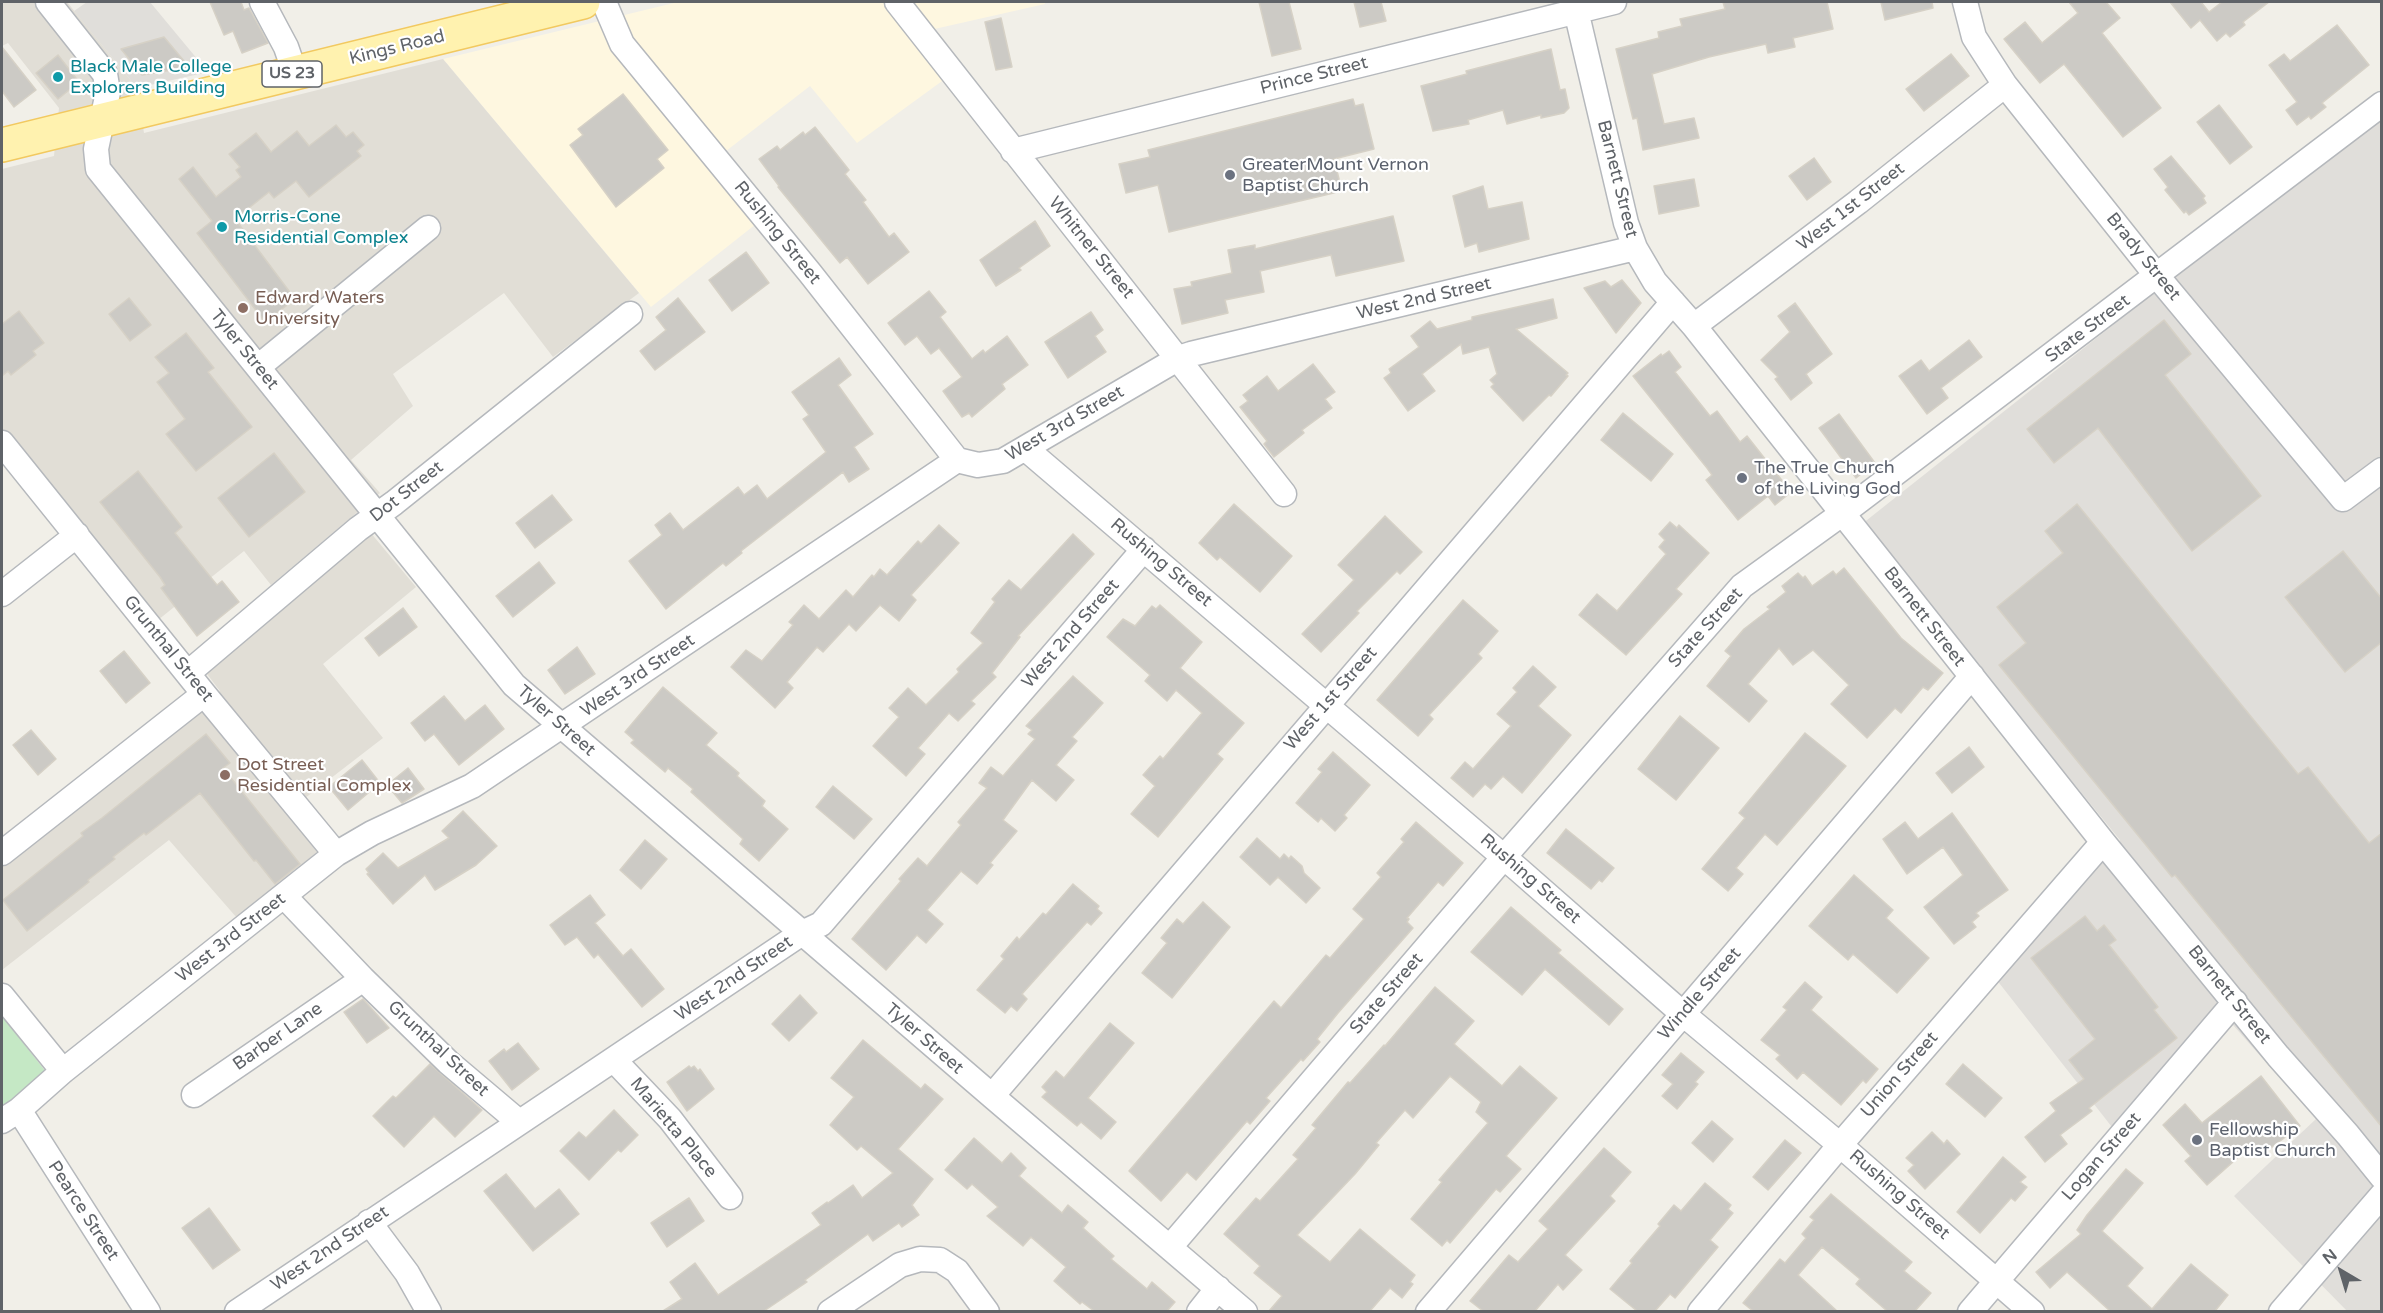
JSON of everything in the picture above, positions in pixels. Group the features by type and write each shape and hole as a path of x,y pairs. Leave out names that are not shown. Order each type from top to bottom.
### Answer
{"main road":[{"name":"Kings Road","path":"2,145 583,2"}],"street":[{"name":"Tyler Street","path":"48,2 105,74 108,92 96,149 98,169 514,685 1245,1311"},
{"path":"262,2 286,47 295,73"},
{"name":"Rushing Street","path":"604,2 622,44 810,273 957,460"},
{"name":"Whitner Street","path":"897,2 1284,494"},
{"name":"Prince Street","path":"1013,151 1575,6 1614,2"},
{"name":"Brady Street","path":"1965,2 1974,37 2005,84 2157,276 2343,499 2382,470"},
{"name":"Barnett Street","path":"1575,6 1626,223 1635,248 1655,282 1694,326 2103,842 2382,1177"},
{"name":"West 1st Street","path":"1694,326 1858,202 2005,84"},
{"name":"State Street","path":"1170,1247 1504,857 1742,586 1843,513 2382,104"},
{"path":"258,367 428,228"},
{"name":"West 2nd Street","path":"1179,358 1635,248"},
{"name":"West 1st Street","path":"992,1096 1326,704 1673,303"},
{"name":"Dot Street","path":"188,673 377,515 630,314"},
{"name":"West 3rd Street","path":"10,1116 63,1071 336,854 372,833 472,786 957,460 978,465 1003,461 1179,358"},
{"name":"Grunthal Street","path":"2,443 336,854"},
{"name":"Rushing Street","path":"1026,449 2032,1311"},
{"path":"2,594 77,535"},
{"name":"West 2nd Street","path":"237,1311 802,933 821,924 1144,549"},
{"name":"Windle Street","path":"1428,1311 1972,676"},
{"path":"2,853 204,694"},
{"name":"Union Street","path":"1700,1311 1840,1145 2103,842"},
{"name":"Grunthal Street","path":"284,896 363,979 448,1062 519,1122"},
{"name":"Barber Lane","path":"194,1095 363,979"},
{"path":"2,996 63,1071"},
{"name":"Logan Street","path":"1970,1311 2235,1002"},
{"name":"Marietta Place","path":"614,1060 670,1119 730,1197"},
{"name":"Pearce Street","path":"10,1116 148,1311"},
{"path":"2281,1311 2382,1195"},
{"path":"369,1222 407,1273 429,1311"},
{"path":"830,1311 900,1265 920,1259 940,1260 957,1271 987,1311"},
{"path":"1199,1311 1218,1288"}],"shaded area":[{"name":"Edward Waters University","path":"2,2 67,2 137,88 144,133 443,59 639,293 553,357 504,293 393,374 413,406 351,460 380,493 271,585 244,551 158,620 6,431 2,434 2,169 54,156 59,108 8,43 2,46"},
{"path":"87,2 150,2 208,72 137,88 74,11"},
{"path":"678,2 1045,2 1045,4 930,30 960,68 857,143 810,86 708,165 756,224 651,307 443,59"},
{"path":"2381,119 2381,1311 2347,1311 2234,1196 2316,1119 2233,1025 2126,1145 1996,979 2120,840 1862,524 2157,290"},
{"name":"Dot Street Residential Complex","path":"370,532 416,587 323,664 383,738 287,812 317,852 237,918 169,840 2,970 2,866 220,691 204,670"}],"green space":[{"path":"2,1016 50,1077 2,1109"}],"building":[{"path":"210,2 241,2 244,10 249,8 268,43 242,53 233,31 224,35"},
{"path":"1259,2 1289,2 1301,49 1272,56"},
{"path":"1354,2 1381,2 1386,21 1360,27"},
{"path":"1723,2 1827,2 1833,29 1793,38 1795,47 1768,53 1766,44 1709,57 1652,74 1664,124 1694,118 1699,138 1643,150 1637,118 1633,119 1616,49 1659,38 1658,32 1682,26 1680,19 1725,9"},
{"path":"1881,2 1932,2 1933,8 1885,20"},
{"path":"2069,2 2106,2 2120,18 2102,33 2161,108 2123,137 2064,64 2040,83 2004,39 2025,22 2042,43 2078,13"},
{"path":"2170,2 2201,2 2209,12 2222,2 2269,2 2243,22 2245,25 2230,37 2226,33 2217,41 2200,20 2191,28"},
{"path":"1001,18 1012,67 996,70 985,22"},
{"path":"2337,25 2369,65 2322,103 2326,107 2311,119 2309,116 2297,125 2286,110 2297,102 2269,65 2284,54 2290,61"},
{"path":"164,37 189,67 142,75 121,49"},
{"path":"2,47 36,90 14,107 2,91"},
{"path":"1551,49 1560,90 1565,89 1569,108 1564,113 1541,118 1541,115 1507,124 1503,110 1468,120 1469,124 1433,131 1421,86 1467,74 1466,71"},
{"path":"1951,54 1969,76 1924,111 1906,89"},
{"name":"Black Male College Explorers Building","path":"58,55 79,82 58,99 36,73"},
{"path":"623,94 668,150 657,159 664,168 616,207 570,145 583,135 578,129"},
{"name":"GreaterMount Vernon Baptist Church","path":"1353,99 1355,106 1363,104 1374,149 1334,159 1342,191 1169,232 1158,185 1126,193 1119,164 1150,157 1148,150"},
{"path":"2219,105 2252,147 2230,164 2197,122"},
{"name":"Morris-Cone Residential Complex","path":"336,125 346,137 353,132 364,145 357,151 361,156 309,197 296,181 274,198 269,192 235,219 295,299 265,322 197,233 212,221 179,179 193,167 216,197 241,177 236,170 240,167 229,154 256,133 271,152 297,131 309,146"},
{"path":"815,127 849,170 845,174 866,200 863,202 889,237 894,233 909,252 868,284 847,257 840,263 778,187 759,159 777,146 780,150 803,132 805,135"},
{"path":"2171,156 2205,196 2203,198 2206,203 2189,215 2186,211 2184,213 2165,190 2168,187 2154,169"},
{"path":"1814,158 1831,182 1807,200 1789,176"},
{"path":"1694,179 1699,206 1659,214 1654,186"},
{"path":"1483,186 1488,209 1522,202 1529,239 1479,252 1477,243 1465,247 1453,196"},
{"path":"1393,216 1404,261 1336,276 1331,255 1260,271 1264,292 1225,300 1228,313 1182,324 1174,289 1192,286 1191,282 1232,273 1228,250 1255,245 1255,249"},
{"path":"1035,221 1050,246 1019,268 1021,270 996,286 980,260"},
{"path":"746,252 769,283 732,311 709,280"},
{"path":"1622,280 1641,303 1616,333 1584,288 1605,281 1611,287"},
{"path":"929,291 946,312 940,317 972,359 983,350 985,353 1007,336 1028,365 1002,384 1005,389 972,417 969,413 962,417 943,391 962,377 939,348 931,354 917,336 905,345 888,323"},
{"path":"129,298 151,325 130,341 109,314"},
{"path":"678,298 705,332 655,370 640,351 666,330 656,317"},
{"path":"1553,299 1557,318 1516,329 1568,373 1566,375 1568,376 1551,396 1549,395 1523,421 1491,387 1494,384 1490,380 1497,374 1489,347 1463,354 1461,344 1422,374 1435,391 1408,411 1384,378 1391,373 1389,369 1419,347 1411,336 1430,321 1437,329 1472,320 1472,317"},
{"path":"1795,303 1832,354 1806,374 1812,383 1791,400 1775,379 1778,377 1761,360 1790,332 1778,316"},
{"path":"19,311 44,343 33,351 36,355 11,375 8,371 2,376 2,324"},
{"path":"1091,312 1103,330 1095,336 1106,352 1068,378 1045,342"},
{"path":"2164,320 2191,354 2165,375 2261,496 2192,551 2098,428 2054,463 2027,429"},
{"path":"186,333 214,368 208,372 252,427 196,471 166,434 185,419 157,382 169,373 155,357"},
{"path":"1969,340 1982,357 1941,388 1948,398 1927,414 1899,376 1921,360 1929,371"},
{"path":"1669,351 1681,367 1675,372 1710,416 1717,411 1740,442 1747,436 1784,483 1783,485 1790,493 1775,505 1768,496 1738,520 1706,480 1712,475 1707,468 1633,376 1661,354 1662,356"},
{"path":"839,358 851,375 838,385 873,434 854,447 869,469 849,482 843,472 741,551 742,553 726,566 723,563 666,609 629,561 662,535 655,525 670,513 683,530 738,487 744,495 757,485 767,499 826,452 803,419 809,415 792,392"},
{"path":"1313,364 1335,392 1325,399 1332,408 1302,430 1304,433 1274,457 1264,444 1267,441 1240,407 1248,401 1243,395 1267,376 1278,391"},
{"path":"1623,413 1673,454 1651,481 1601,440"},
{"path":"1839,414 1875,463 1856,478 1819,428"},
{"path":"274,453 305,492 249,537 218,498"},
{"path":"138,471 182,527 175,533 217,585 222,581 239,602 197,636 161,588 165,585 160,577 100,502"},
{"path":"552,495 572,520 535,548 516,523"},
{"path":"1234,504 1292,556 1260,592 1220,557 1217,560 1199,543"},
{"path":"2077,504 2298,774 2308,767 2369,843 2382,833 2382,1127 2175,875 2172,877 1999,665 2026,643 1997,607 2063,553 2045,531"},
{"path":"1385,516 1422,552 1400,574 1397,571 1357,611 1359,613 1321,652 1302,634 1354,580 1338,565"},
{"path":"1670,522 1677,528 1679,525 1709,553 1676,589 1682,594 1626,655 1579,615 1597,594 1617,611 1666,554 1659,547 1665,540 1659,534"},
{"path":"939,525 959,543 911,595 916,600 899,621 880,605 856,631 849,624 823,652 817,647 787,682 793,688 775,708 731,667 746,650 762,661 793,625 789,622 804,605 819,619 846,590 853,597 880,569 887,575 918,541 921,544"},
{"path":"1073,534 1094,554 1018,636 1020,637 992,673 996,677 971,701 975,704 958,721 949,713 918,748 925,754 906,776 873,746 899,717 889,708 908,688 926,705 959,672 957,669 983,643 971,633 995,602 992,599 1009,580 1021,590"},
{"path":"2343,551 2382,599 2382,642 2345,672 2285,597"},
{"path":"539,562 555,583 513,617 496,596"},
{"path":"1844,568 1901,638 1943,673 1928,690 1923,687 1901,713 1895,708 1867,738 1831,704 1849,685 1813,650 1793,665 1779,648 1748,684 1767,701 1749,722 1707,686 1731,656 1725,651 1744,629 1770,609 1767,607 1786,592 1782,586 1798,573 1803,578 1805,576 1812,586 1833,571 1836,575"},
{"path":"1463,600 1498,631 1478,654 1482,658 1429,715 1433,719 1418,736 1377,700"},
{"path":"1160,605 1202,642 1180,668 1244,723 1217,754 1223,759 1158,837 1131,814 1155,786 1143,775 1160,756 1163,759 1202,713 1176,690 1167,701 1145,681 1150,675 1107,637 1123,619 1135,626 1152,606 1156,609"},
{"path":"403,608 417,627 379,656 365,638"},
{"path":"577,647 595,674 565,694 548,670"},
{"path":"124,651 150,683 126,703 100,671"},
{"path":"1533,666 1556,687 1538,706 1571,735 1522,793 1503,776 1491,789 1485,784 1473,797 1451,778 1465,762 1473,769 1511,726 1497,714 1517,692 1513,688"},
{"path":"1073,676 1103,703 1072,737 1077,741 1056,765 1074,780 1056,801 1032,780 1003,820 1017,831 990,863 993,865 977,884 961,871 927,910 943,924 926,943 917,935 886,970 852,939 918,858 927,866 961,825 958,822 987,788 979,783 991,767 1003,776 1035,739 1028,734 1032,730 1026,726"},
{"path":"663,687 717,733 706,745 739,773 737,776 765,801 762,806 788,829 759,861 740,844 743,839 691,792 693,789 668,768 665,772 631,743 634,740 625,732"},
{"path":"444,696 465,721 485,705 504,729 459,765 434,734 425,741 411,723"},
{"path":"1680,716 1719,748 1676,800 1638,769"},
{"path":"31,730 56,759 38,775 13,745"},
{"path":"1805,733 1846,766 1777,845 1765,834 1736,868 1743,874 1728,891 1702,869 1745,818 1739,813"},
{"path":"206,734 230,763 223,768 300,864 275,884 200,793 146,835 144,833 113,857 115,859 88,880 89,882 27,931 3,900 83,836 81,833"},
{"path":"1969,747 1984,767 1952,793 1936,773"},
{"path":"1333,752 1370,785 1344,815 1347,818 1335,831 1321,818 1318,822 1296,803 1322,772 1318,769"},
{"path":"362,760 380,783 348,810 329,787"},
{"path":"408,768 424,789 402,803 387,785"},
{"path":"833,786 872,819 854,839 816,807"},
{"path":"463,811 497,846 476,865 435,890 425,875 393,904 367,874 369,873 366,869 383,853 398,868 449,838 442,831"},
{"path":"1952,813 2008,890 1976,913 1979,916 1972,922 1976,927 1954,944 1924,907 1963,875 1943,847 1907,874 1883,839 1905,822 1918,839"},
{"path":"1416,822 1463,863 1443,886 1438,882 1407,918 1409,919 1407,922 1413,928 1338,1013 1317,1039 1320,1042 1303,1061 1301,1059 1266,1098 1270,1101 1250,1124 1247,1121 1196,1180 1187,1172 1161,1201 1129,1171 1274,1001 1281,1008 1326,955 1330,958 1364,919 1353,909 1381,877 1377,873 1404,842 1401,839"},
{"path":"1566,829 1614,868 1602,882 1599,880 1591,889 1547,853"},
{"path":"1257,838 1280,859 1284,854 1289,859 1291,856 1320,888 1306,903 1278,877 1270,885 1240,857"},
{"path":"645,840 667,859 641,889 620,870"},
{"path":"1854,875 1893,910 1886,918 1929,958 1897,993 1853,954 1848,960 1809,926"},
{"path":"1073,884 1099,906 1097,909 1102,913 1091,925 1087,922 1022,994 1027,999 1017,1011 1011,1006 1005,1013 977,990 1004,959 1001,956 1017,937 1019,940 1043,913 1046,915"},
{"path":"590,895 605,915 595,923 623,956 631,949 664,989 642,1007 598,954 594,958 577,937 565,945 550,925"},
{"path":"1203,902 1230,927 1172,998 1142,973 1167,943 1161,938 1177,919 1183,924"},
{"path":"1511,907 1561,950 1558,953 1623,1009 1609,1025 1545,969 1522,995 1471,952"},
{"path":"2085,916 2097,931 2104,925 2116,940 2109,945 2158,1007 2154,1010 2177,1038 2089,1108 2092,1111 2060,1135 2067,1144 2045,1162 2025,1137 2056,1111 2050,1103 2084,1079 2069,1060 2095,1039 2031,958"},
{"path":"1805,982 1822,997 1811,1010 1878,1069 1866,1083 1863,1080 1841,1105 1803,1072 1797,1079 1776,1059 1780,1055 1761,1040 1787,1010 1783,1007"},
{"path":"1435,987 1474,1021 1454,1044 1502,1086 1520,1066 1557,1098 1506,1156 1521,1169 1500,1192 1496,1189 1450,1243 1447,1240 1442,1246 1411,1219 1442,1182 1439,1180 1488,1123 1476,1112 1481,1102 1450,1076 1413,1118 1405,1110 1376,1143 1379,1145 1355,1174 1297,1235 1330,1262 1360,1229 1415,1275 1410,1282 1413,1284 1402,1298 1390,1288 1370,1311 1269,1311 1282,1296 1254,1273 1260,1266 1224,1234 1256,1198 1260,1201 1298,1159 1293,1155 1316,1128 1312,1125 1348,1082 1350,1083 1385,1046"},
{"path":"800,995 817,1013 789,1041 772,1024"},
{"path":"363,999 389,1028 367,1043 344,1012"},
{"path":"1110,1023 1134,1043 1088,1098 1116,1122 1101,1139 1081,1122 1077,1126 1042,1097 1047,1092 1042,1087 1056,1071 1064,1078"},
{"path":"863,1040 921,1089 925,1084 943,1099 898,1149 933,1179 912,1205 919,1215 902,1227 899,1223 873,1241 868,1234 805,1280 807,1282 764,1311 663,1311 682,1299 670,1282 695,1263 718,1295 821,1225 812,1213 827,1202 853,1185 862,1198 893,1173 861,1146 857,1150 830,1125 854,1097 831,1078"},
{"path":"518,1043 539,1069 512,1090 489,1061 504,1049 506,1052"},
{"path":"1681,1053 1704,1072 1695,1082 1698,1084 1677,1109 1662,1096 1673,1084 1662,1075"},
{"path":"430,1064 482,1110 455,1137 434,1116 404,1147 373,1116 393,1096 396,1098"},
{"path":"1963,1064 2002,1098 1985,1117 1946,1084"},
{"path":"689,1066 691,1068 694,1066 698,1071 700,1069 714,1089 687,1111 667,1082"},
{"path":"2261,1076 2300,1126 2259,1157 2251,1146 2207,1185 2185,1161 2191,1156 2163,1125 2185,1104 2202,1123"},
{"path":"614,1110 638,1135 621,1152 618,1150 589,1180 560,1151 579,1132 586,1138"},
{"path":"1712,1121 1733,1139 1713,1162 1692,1143"},
{"path":"1932,1132 1944,1144 1947,1140 1960,1154 1925,1189 1908,1171 1914,1165 1906,1158"},
{"path":"974,1138 1002,1163 1011,1153 1026,1168 1019,1176 1062,1213 1068,1205 1088,1222 1083,1228 1114,1256 1111,1259 1147,1289 1152,1282 1175,1302 1167,1311 1094,1311 1082,1302 1080,1304 1054,1281 1066,1267 1031,1237 1023,1246 987,1216 998,1207 972,1184 967,1189 945,1170"},
{"path":"1785,1140 1801,1153 1768,1190 1753,1177"},
{"path":"1604,1148 1631,1172 1610,1196 1615,1201 1565,1255 1582,1270 1563,1290 1558,1284 1535,1311 1483,1311 1470,1301 1509,1255 1518,1262 1548,1229 1539,1221"},
{"path":"2003,1157 2026,1177 2020,1182 2027,1187 2015,1201 2011,1198 1980,1233 1957,1212"},
{"path":"2126,1169 2143,1183 2102,1231 2143,1268 2127,1286 2152,1309 2191,1264 2228,1295 2215,1311 2110,1311 2067,1272 2050,1288 2036,1272 2081,1234 2077,1230 2087,1215"},
{"path":"506,1174 535,1209 559,1189 579,1214 533,1251 484,1191"},
{"path":"1705,1183 1731,1205 1728,1209 1733,1213 1710,1240 1718,1247 1675,1298 1670,1294 1655,1311 1637,1311 1610,1289 1674,1205 1681,1211"},
{"path":"1831,1194 1912,1262 1904,1271 1931,1293 1915,1311 1887,1311 1856,1284 1860,1279 1822,1247 1798,1275 1837,1311 1753,1311 1743,1303 1780,1259 1785,1263 1806,1238 1802,1234 1814,1220 1810,1217"},
{"path":"689,1198 704,1221 667,1247 651,1223"},
{"path":"209,1208 240,1250 213,1269 182,1228"}],"place":[{"name":"Black Male College Explorers Building","path":"58,77"},
{"name":"GreaterMount Vernon Baptist Church","path":"1230,175"},
{"name":"Morris-Cone Residential Complex","path":"222,227"},
{"name":"Edward Waters University","path":"243,308"},
{"name":"The True Church of the Living God","path":"1742,478"},
{"name":"Dot Street Residential Complex","path":"225,775"},
{"name":"Fellowship Baptist Church","path":"2197,1140"}]}
